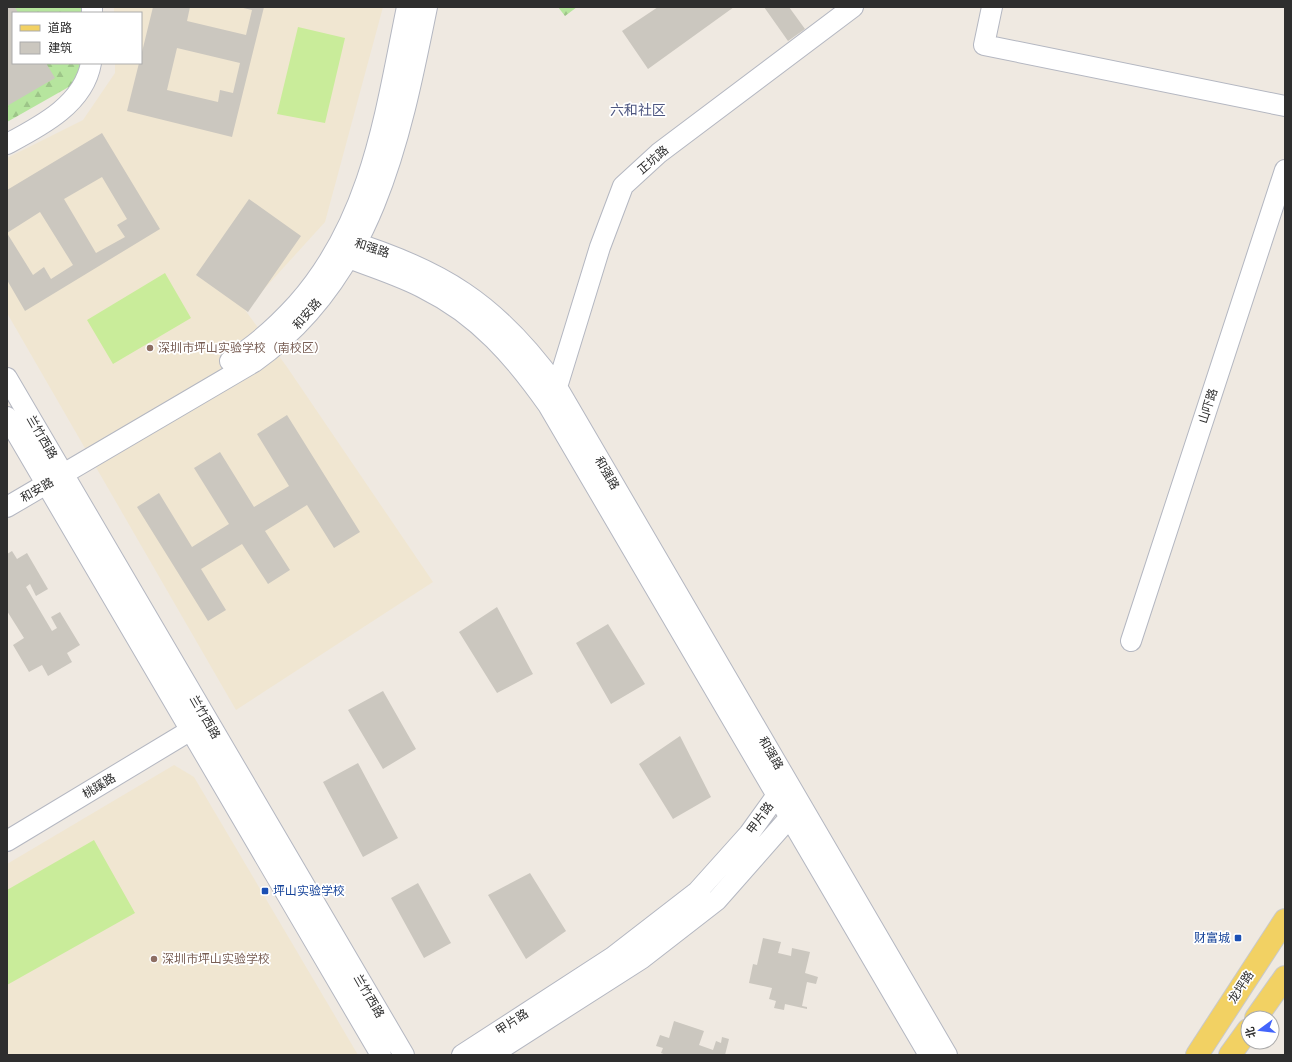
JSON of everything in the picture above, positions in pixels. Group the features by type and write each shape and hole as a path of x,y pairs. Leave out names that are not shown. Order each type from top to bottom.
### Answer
{"main road":[{"name":"龙坪路","path":"1197,1055 1285,920"},
{"path":"1262,1010 1285,977"},
{"path":"1230,1055 1240,1041"}],"street":[{"name":"和安路","path":"7,491 52,473 254,362 269,352 320,300 350,247 370,197 383,121 407,7"},
{"name":"和安路","path":"370,197 386,179 402,124 427,7"},
{"name":"正坑路","path":"557,387 600,247 623,186 659,153 853,7"},
{"path":"992,7 984,45 1285,106"},
{"path":"7,144 42,126 70,103 89,78 92,64"},
{"name":"山吓路","path":"1131,641 1285,170"},
{"name":"和强路","path":"350,247 401,258 427,270 466,293 495,316 537,359 557,387 784,792 790,817 929,1055"},
{"name":"和强路","path":"350,247 448,301 472,318 498,342 523,370 548,405 784,792 947,1055"},
{"name":"兰竹西路","path":"7,378 52,473 191,730 381,1055"},
{"name":"兰竹西路","path":"7,417 52,473 404,1055"},
{"name":"和安路","path":"7,507 52,473"},
{"name":"桃蹊路","path":"7,841 191,730"},
{"name":"甲片路","path":"462,1055 613,957 697,892 784,792"},
{"name":"甲片路","path":"491,1055 641,959 717,900 790,817"}],"shaded area":[{"name":"深圳市坪山实验学校（南校区）","path":"114,7 383,7 325,222 245,310 287,367 433,582 236,710 7,313 7,158 83,120 115,73 115,64 142,64 142,12 114,12"},
{"name":"深圳市坪山实验学校","path":"174,765 194,777 358,1055 7,1055 7,864"}],"green space":[{"path":"7,7 85,7 85,12 12,12 12,64 84,64 74,84 7,122"},
{"path":"558,7 577,7 565,16"},
{"path":"298,27 345,38 325,123 277,114"},
{"path":"165,273 191,318 113,364 87,320"},
{"path":"94,840 135,913 7,985 7,890"}],"building":[{"path":"7,7 15,7 18,12 12,12 12,64 47,64 55,78 7,106"},
{"path":"153,7 190,7 187,21 246,35 252,10 239,7 264,7 232,137 127,111 139,64 142,64 142,52","holes":["177,48 240,63 233,93 220,90 218,102 167,90"]},
{"path":"658,7 734,7 648,69 622,31"},
{"path":"764,7 789,7 805,29 788,41"},
{"path":"102,133 160,229 25,311 7,280 7,233 7,190","holes":["102,177 127,219 117,225 125,237 96,253 64,199","40,212 73,265 51,279 44,267 33,275 7,233"]},
{"path":"249,199 301,236 248,312 196,275"},
{"path":"287,415 360,532 334,548 307,505 265,531 290,570 268,584 242,544 201,569 226,610 208,621 137,507 159,493 192,547 229,524 194,468 220,452 254,507 289,486 257,434"},
{"path":"12,551 17,559 27,553 48,589 36,596 30,584 26,587 52,631 57,628 51,617 60,612 80,645 67,653 72,662 48,676 42,665 29,672 13,645 24,638 7,611 7,554"},
{"path":"497,607 533,674 497,693 459,632"},
{"path":"608,624 645,684 611,704 576,643"},
{"path":"383,691 416,749 383,769 348,710"},
{"path":"680,736 711,797 673,819 639,764"},
{"path":"358,763 398,838 363,857 323,782"},
{"path":"530,873 566,931 526,959 488,895"},
{"path":"418,883 451,943 424,958 391,898"},
{"path":"763,938 781,942 778,953 791,956 792,948 810,952 805,973 818,977 816,984 807,982 802,1006 807,1007 807,1009 785,1004 784,1010 774,1008 776,1001 769,999 772,988 749,983 753,964 757,965"},
{"path":"674,1021 704,1031 699,1045 713,1050 716,1041 721,1043 722,1037 729,1039 725,1055 666,1055 661,1053 663,1048 656,1046 660,1035 669,1038"}],"place":[{"name":"深圳市坪山实验学校（南校区）","path":"150,348"},
{"name":"坪山实验学校","path":"265,891"},
{"name":"财富城","path":"1238,938"},
{"name":"深圳市坪山实验学校","path":"154,959"}],"district":[{"name":"六和社区","path":"638,110"}]}
